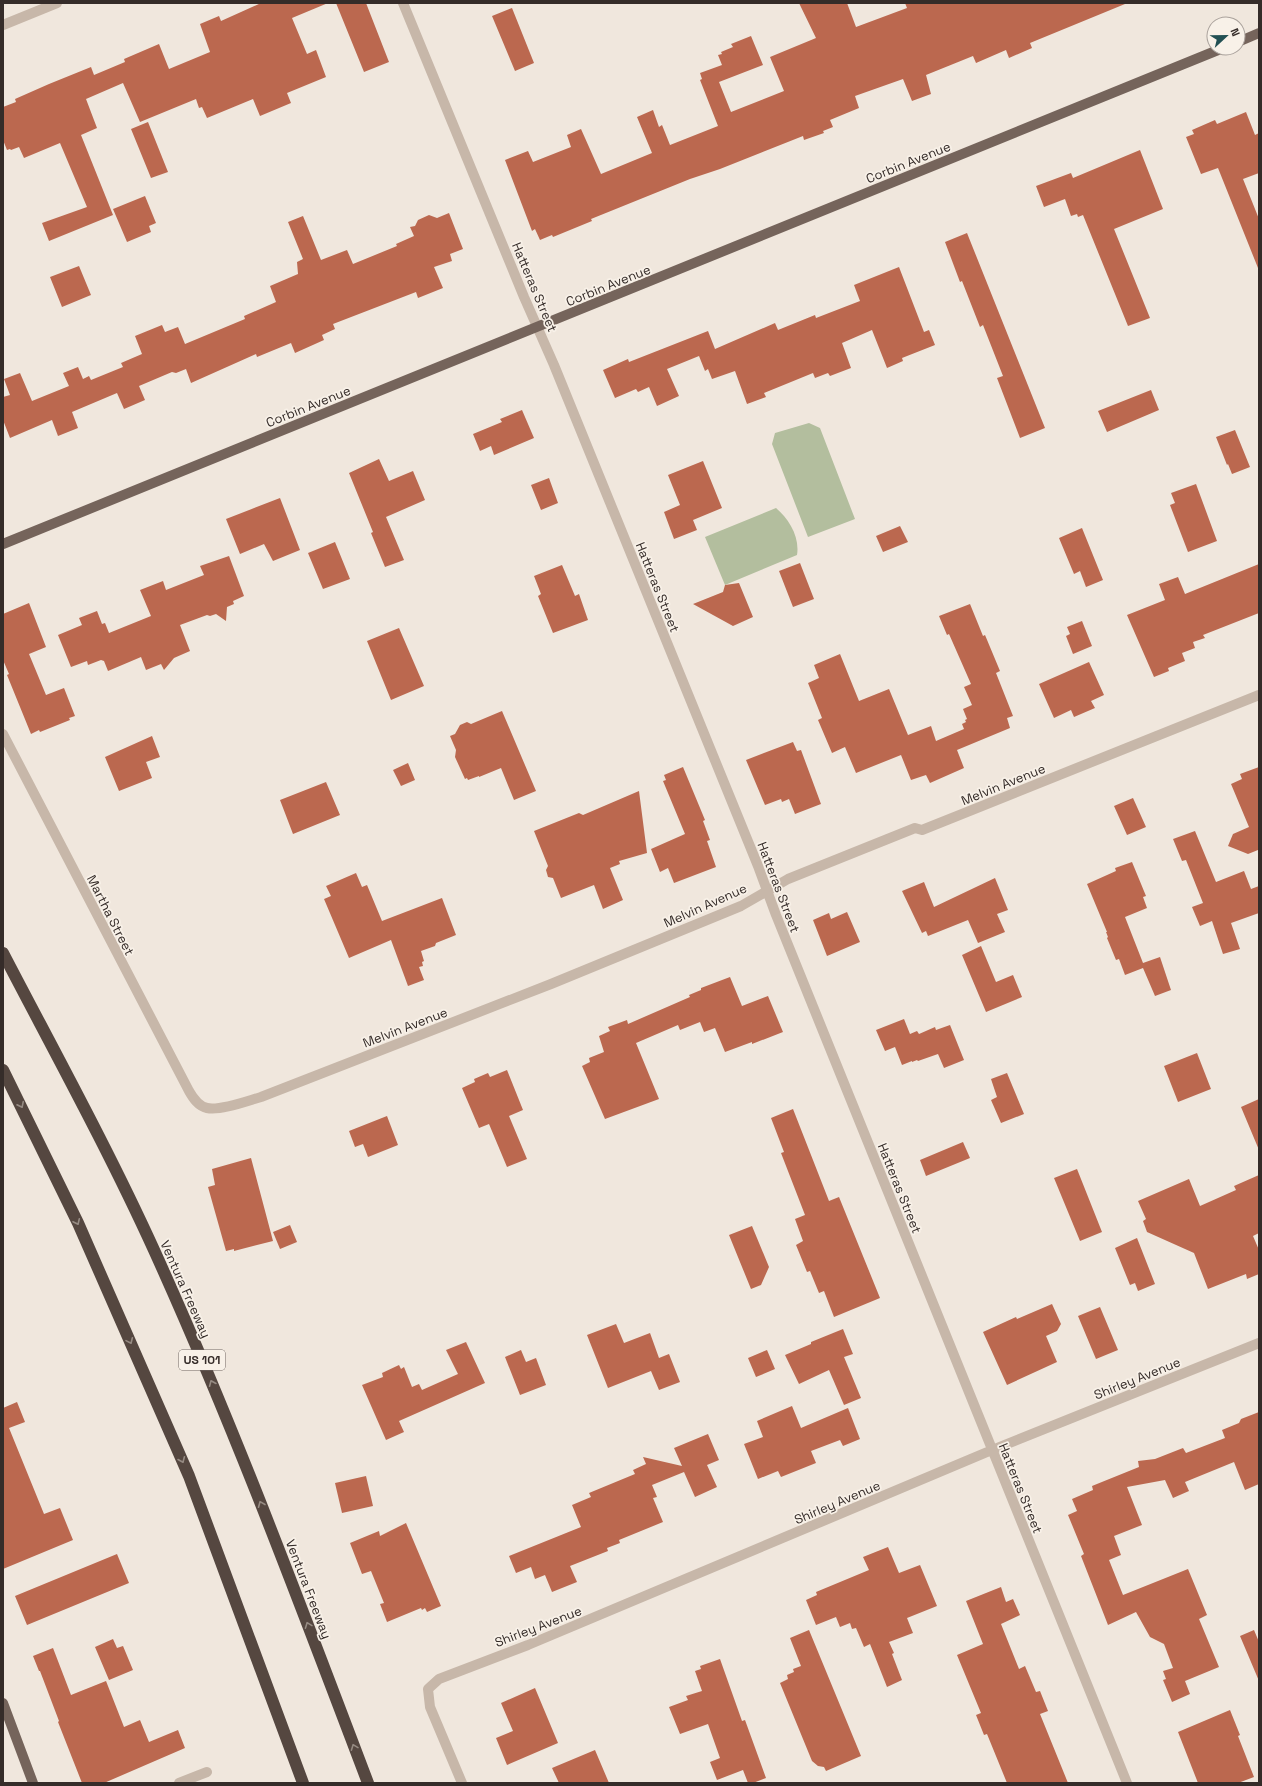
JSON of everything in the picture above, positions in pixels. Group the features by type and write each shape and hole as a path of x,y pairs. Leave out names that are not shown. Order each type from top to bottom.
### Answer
{"highway":[{"name":"Ventura Freeway","path":"3,953 105,1148 153,1249 212,1382 279,1548 368,1783"},
{"path":"3,1070 78,1223 189,1476 303,1783"}],"main road":[{"path":"1246,39 1259,33"},
{"name":"Corbin Avenue","path":"3,544 1206,55"},
{"path":"3,1703 33,1783"}],"street":[{"path":"3,25 57,3"},
{"name":"Hatteras Street","path":"403,3 538,327 767,890 778,923 1127,1783"},
{"name":"Melvin Avenue","path":"200,1105 206,1108 215,1108 261,1097 551,984 741,906 788,879 914,828 922,830 1259,695"},
{"name":"Martha Street","path":"3,734 188,1091 200,1105"},
{"name":"Shirley Avenue","path":"462,1783 430,1707 428,1689 439,1679 535,1642 992,1450 1259,1343"},
{"path":"179,1783 207,1772"}],"green space":[{"path":"809,423 820,428 855,519 808,537 772,444 775,433"},
{"path":"776,508 785,517 795,535 797,542 797,555 725,585 705,537"}],"building":[{"path":"261,3 328,3 292,18 307,54 316,50 326,77 287,93 291,103 260,116 253,99 207,118 202,107 199,108 196,99 140,122 123,83 86,99 97,128 81,135 113,215 49,241 42,223 87,207 60,143 24,158 19,147 7,150 3,140 3,107 16,102 15,99 91,67 94,75 125,62 124,59 159,44 169,69 210,52 200,24 219,16 221,21"},
{"path":"336,3 366,3 389,62 364,72"},
{"path":"799,3 847,3 856,27 907,8 905,3 1125,4 1030,43 1032,48 1009,58 1006,50 976,63 973,56 926,75 931,94 912,101 903,79 855,96 859,108 830,120 833,127 823,131 824,133 804,140 803,136 720,169 690,179 591,219 592,221 553,237 552,235 540,240 535,229 532,231 505,160 528,151 533,162 571,147 567,135 581,129 601,174 652,153 637,117 653,110 659,127 662,125 670,145 718,126 700,80 702,79 700,73 722,65 718,55 722,54 721,52 733,47 731,44 751,36 763,65 719,82 731,112 784,91 770,57 816,38"},
{"path":"512,8 534,63 515,71 492,16"},
{"path":"1246,112 1255,135 1259,133 1259,173 1243,179 1259,219 1258,268 1218,168 1201,174 1186,137 1194,134 1192,130 1215,120 1217,124"},
{"path":"148,122 168,172 151,178 131,129"},
{"path":"1140,150 1163,209 1114,229 1150,318 1128,326 1083,215 1078,217 1077,214 1071,216 1065,199 1044,207 1036,186 1071,173 1073,178"},
{"path":"145,196 156,223 149,226 151,232 127,242 113,209"},
{"path":"449,213 463,249 450,254 452,261 434,267 443,288 418,298 416,292 333,324 335,329 322,335 324,340 295,353 291,343 257,357 256,354 191,383 186,369 176,373 172,372 139,386 145,400 124,409 117,393 72,412 78,428 58,436 52,420 10,438 3,420 3,397 10,395 4,379 20,373 32,401 69,386 63,373 78,367 83,379 89,376 91,380 123,367 121,363 142,354 135,336 162,325 165,332 178,327 185,344 245,319 244,316 276,302 270,286 298,274 297,262 303,259 288,222 303,216 321,260 347,250 353,264 397,246 396,244 414,236 410,227 415,226 418,220 429,215 437,218"},
{"path":"967,233 1045,428 1020,438 997,378 1003,376 983,325 980,327 962,281 960,282 945,242"},
{"path":"79,266 91,295 62,307 50,277"},
{"path":"899,267 924,332 929,330 935,345 902,358 903,361 887,368 872,330 842,343 851,368 830,376 828,373 815,378 813,373 764,393 766,397 747,404 735,371 712,379 708,369 705,371 699,356 667,369 679,396 657,406 649,387 638,392 636,389 615,398 603,370 628,359 629,362 708,331 715,349 775,323 778,330 815,315 816,318 860,301 854,285"},
{"path":"1151,390 1159,410 1107,432 1098,411"},
{"path":"522,410 534,438 494,455 491,446 480,451 473,434 502,422 500,419"},
{"path":"1235,430 1250,467 1232,474 1216,437"},
{"path":"379,459 389,481 413,471 425,500 386,517 404,560 385,567 371,533 373,532 349,473"},
{"path":"703,461 722,508 693,520 697,530 674,539 664,512 680,505 668,475"},
{"path":"549,478 558,503 541,510 531,485"},
{"path":"1196,484 1217,541 1188,552 1170,505 1175,503 1171,493"},
{"path":"280,498 300,550 273,561 264,544 240,554 226,519"},
{"path":"900,526 908,542 883,552 876,536"},
{"path":"1082,528 1103,580 1086,587 1080,571 1074,574 1059,538"},
{"path":"335,542 350,579 323,589 308,553"},
{"path":"229,556 244,596 233,601 234,604 227,607 226,621 216,614 210,616 207,615 180,625 190,651 174,658 164,670 161,664 146,670 141,657 108,671 104,661 101,660 88,665 87,661 71,667 58,635 82,625 79,618 97,611 102,624 105,623 109,633 151,616 140,590 163,581 166,590 204,575 200,566"},
{"path":"800,563 814,599 793,607 779,571"},
{"path":"1259,564 1259,613 1203,635 1205,638 1193,642 1195,648 1182,653 1185,661 1168,668 1169,671 1154,677 1127,615 1165,600 1159,584 1178,577 1185,594"},
{"path":"562,565 575,596 579,594 588,620 553,633 538,596 541,594 534,576"},
{"path":"739,583 753,617 733,626 693,604 723,592 725,585"},
{"path":"29,603 46,647 29,654 46,695 64,688 75,716 69,718 70,720 31,734 7,675 9,674 3,660 3,614"},
{"path":"970,604 983,636 985,635 1000,671 996,673 1013,716 1007,718 1010,728 957,750 964,768 930,783 926,775 911,780 901,755 856,773 845,747 832,753 818,720 822,718 808,683 819,678 814,665 840,654 859,701 889,689 908,735 931,726 936,741 964,729 962,724 966,722 965,720 967,719 963,709 972,705 964,687 971,684 949,634 947,635 939,616"},
{"path":"1082,621 1092,646 1073,654 1066,636 1070,634 1067,627"},
{"path":"399,628 424,686 391,700 367,641"},
{"path":"1089,662 1104,695 1091,701 1095,708 1074,717 1071,710 1054,718 1039,684"},
{"path":"502,711 536,791 514,800 501,768 479,777 468,780 467,778 465,779 455,757 456,750 450,736 455,734 460,725 467,722 471,724"},
{"path":"152,736 160,757 146,762 152,778 119,791 105,757"},
{"path":"793,742 797,751 801,750 821,804 795,814 789,799 782,802 781,799 765,805 746,760"},
{"path":"408,763 415,780 401,786 393,770"},
{"path":"683,767 705,820 703,821 710,840 707,841 716,867 674,883 668,868 660,872 651,849 685,834 663,781 666,780 664,775"},
{"path":"1259,767 1259,851 1258,850 1248,854 1228,846 1233,834 1249,827 1231,784 1242,779 1240,774"},
{"path":"326,782 340,815 293,834 280,800"},
{"path":"639,791 647,853 619,861 620,864 610,868 623,900 603,909 594,885 561,898 553,878 548,877 546,870 548,866 534,831 579,813 583,815"},
{"path":"1133,798 1146,827 1127,835 1114,806"},
{"path":"1195,831 1216,882 1244,871 1251,889 1259,886 1259,913 1231,923 1240,949 1223,954 1212,921 1200,926 1192,907 1203,903 1186,860 1182,861 1173,839"},
{"path":"1132,862 1146,896 1143,897 1147,908 1125,917 1143,963 1160,957 1171,990 1155,996 1143,968 1125,975 1119,959 1116,960 1107,938 1107,932 1087,884 1116,871 1115,868"},
{"path":"356,873 362,887 367,885 382,921 442,898 456,935 436,943 435,946 421,951 424,961 422,962 423,966 419,967 424,980 408,986 391,940 349,958 324,899 331,896 326,886"},
{"path":"995,878 1008,910 997,914 1005,932 978,943 968,920 928,936 926,931 922,933 902,891 924,882 934,907"},
{"path":"847,912 860,942 827,956 813,920 829,913 831,919"},
{"path":"981,946 996,982 1013,975 1022,997 986,1012 962,955"},
{"path":"730,977 742,1006 768,996 783,1032 752,1044 752,1042 725,1052 715,1028 704,1032 700,1022 680,1030 678,1025 636,1043 659,1099 605,1119 582,1066 590,1062 589,1058 604,1052 599,1036 610,1031 608,1027 627,1020 628,1024 690,997 689,995 701,990 701,988"},
{"path":"904,1019 910,1034 917,1031 919,1034 935,1027 936,1030 950,1025 964,1060 944,1068 938,1054 902,1065 895,1047 885,1051 876,1030"},
{"path":"1197,1053 1211,1089 1178,1102 1164,1066"},
{"path":"507,1070 523,1110 509,1116 527,1159 507,1167 489,1124 479,1128 462,1088 475,1082 474,1079 488,1073 490,1077"},
{"path":"1007,1073 1024,1114 1001,1123 991,1100 997,1097 991,1079"},
{"path":"1259,1099 1259,1150 1241,1107"},
{"path":"793,1109 829,1201 839,1197 880,1298 834,1317 824,1291 819,1293 810,1271 807,1272 796,1245 803,1241 795,1219 805,1215 781,1153 784,1152 771,1118"},
{"path":"387,1116 398,1145 368,1157 363,1144 355,1147 349,1131"},
{"path":"963,1142 970,1158 926,1176 920,1160"},
{"path":"251,1158 273,1241 234,1251 234,1249 226,1251 208,1187 215,1185 212,1169"},
{"path":"1077,1169 1102,1232 1080,1241 1054,1178"},
{"path":"1259,1175 1259,1233 1253,1236 1259,1250 1259,1274 1247,1279 1246,1274 1208,1289 1194,1253 1147,1232 1143,1221 1146,1219 1138,1201 1189,1179 1200,1206 1236,1190 1234,1186"},
{"path":"290,1225 297,1242 280,1249 273,1232"},
{"path":"752,1226 769,1267 761,1285 751,1289 729,1235"},
{"path":"1137,1238 1155,1284 1138,1291 1135,1283 1130,1285 1115,1248"},
{"path":"1052,1304 1061,1324 1057,1331 1046,1336 1057,1362 1007,1385 983,1332 1016,1317 1017,1319"},
{"path":"1100,1307 1118,1350 1096,1359 1078,1316"},
{"path":"616,1324 624,1343 650,1333 659,1358 669,1354 680,1382 659,1390 651,1371 608,1388 587,1335"},
{"path":"843,1329 853,1354 844,1357 861,1398 844,1405 829,1370 799,1384 785,1355 811,1344 811,1342"},
{"path":"466,1342 485,1383 399,1421 404,1432 386,1440 362,1385 383,1377 382,1373 399,1365 401,1369 404,1367 412,1387 419,1384 422,1390 458,1374 446,1350"},
{"path":"521,1350 526,1362 536,1358 546,1385 520,1395 505,1357"},
{"path":"767,1350 775,1369 756,1377 748,1358"},
{"path":"17,1402 25,1422 9,1428 44,1514 60,1508 73,1540 3,1569 3,1408"},
{"path":"792,1406 801,1428 848,1408 860,1439 843,1446 840,1440 811,1451 816,1463 781,1477 778,1471 758,1479 744,1444 763,1437 757,1421"},
{"path":"1259,1412 1259,1484 1245,1490 1234,1462 1185,1482 1189,1491 1173,1498 1165,1480 1127,1487 1142,1525 1114,1536 1121,1555 1109,1560 1123,1595 1188,1569 1207,1615 1199,1619 1219,1667 1185,1681 1190,1694 1172,1702 1163,1680 1166,1679 1163,1671 1173,1668 1164,1644 1150,1637 1136,1612 1108,1625 1081,1556 1084,1554 1068,1515 1077,1511 1072,1499 1093,1490 1092,1486 1139,1467 1138,1461 1155,1459 1183,1448 1186,1453 1225,1438 1222,1430 1239,1423 1241,1419"},
{"path":"708,1434 719,1460 707,1465 717,1487 695,1497 684,1472 652,1485 657,1497 653,1498 663,1522 619,1540 620,1543 607,1548 608,1551 570,1566 577,1582 552,1592 545,1575 535,1579 531,1567 516,1573 509,1556 581,1527 572,1505 591,1497 589,1493 635,1474 633,1470 646,1464 643,1457 682,1466 674,1448"},
{"path":"366,1476 373,1506 342,1513 335,1483"},
{"path":"406,1523 441,1606 427,1612 425,1608 422,1610 421,1608 387,1622 380,1604 384,1603 371,1571 362,1574 350,1543 379,1531 380,1536"},
{"path":"888,1547 899,1573 920,1565 937,1606 907,1618 913,1633 889,1642 902,1680 887,1687 870,1644 864,1647 856,1628 852,1629 850,1623 840,1627 836,1617 816,1625 806,1600 817,1595 816,1592 869,1570 863,1557"},
{"path":"117,1554 129,1583 27,1625 15,1596"},
{"path":"1001,1587 1006,1602 1013,1599 1020,1615 1001,1624 1019,1669 1025,1666 1036,1692 1040,1691 1048,1711 1040,1714 1068,1783 1007,1783 987,1734 984,1735 976,1715 981,1713 957,1655 983,1644 966,1601"},
{"path":"809,1630 861,1756 826,1771 824,1767 818,1766 812,1761 780,1683 788,1679 787,1675 794,1672 793,1669 801,1666 790,1638"},
{"path":"1254,1630 1259,1642 1259,1681 1240,1636"},
{"path":"113,1639 117,1648 123,1646 133,1670 109,1680 95,1647"},
{"path":"53,1648 71,1695 106,1681 124,1727 140,1720 149,1742 178,1730 185,1748 104,1783 82,1783 33,1656"},
{"path":"720,1659 742,1721 745,1720 766,1778 753,1783 748,1783 743,1770 717,1780 710,1762 720,1758 708,1724 680,1734 669,1707 688,1700 686,1696 702,1691 695,1671 701,1669 700,1666"},
{"path":"535,1688 558,1743 507,1765 496,1738 513,1731 501,1703"},
{"path":"1230,1710 1240,1735 1238,1736 1254,1777 1238,1783 1198,1783 1178,1732"},
{"path":"595,1750 609,1783 559,1783 552,1768"}]}
